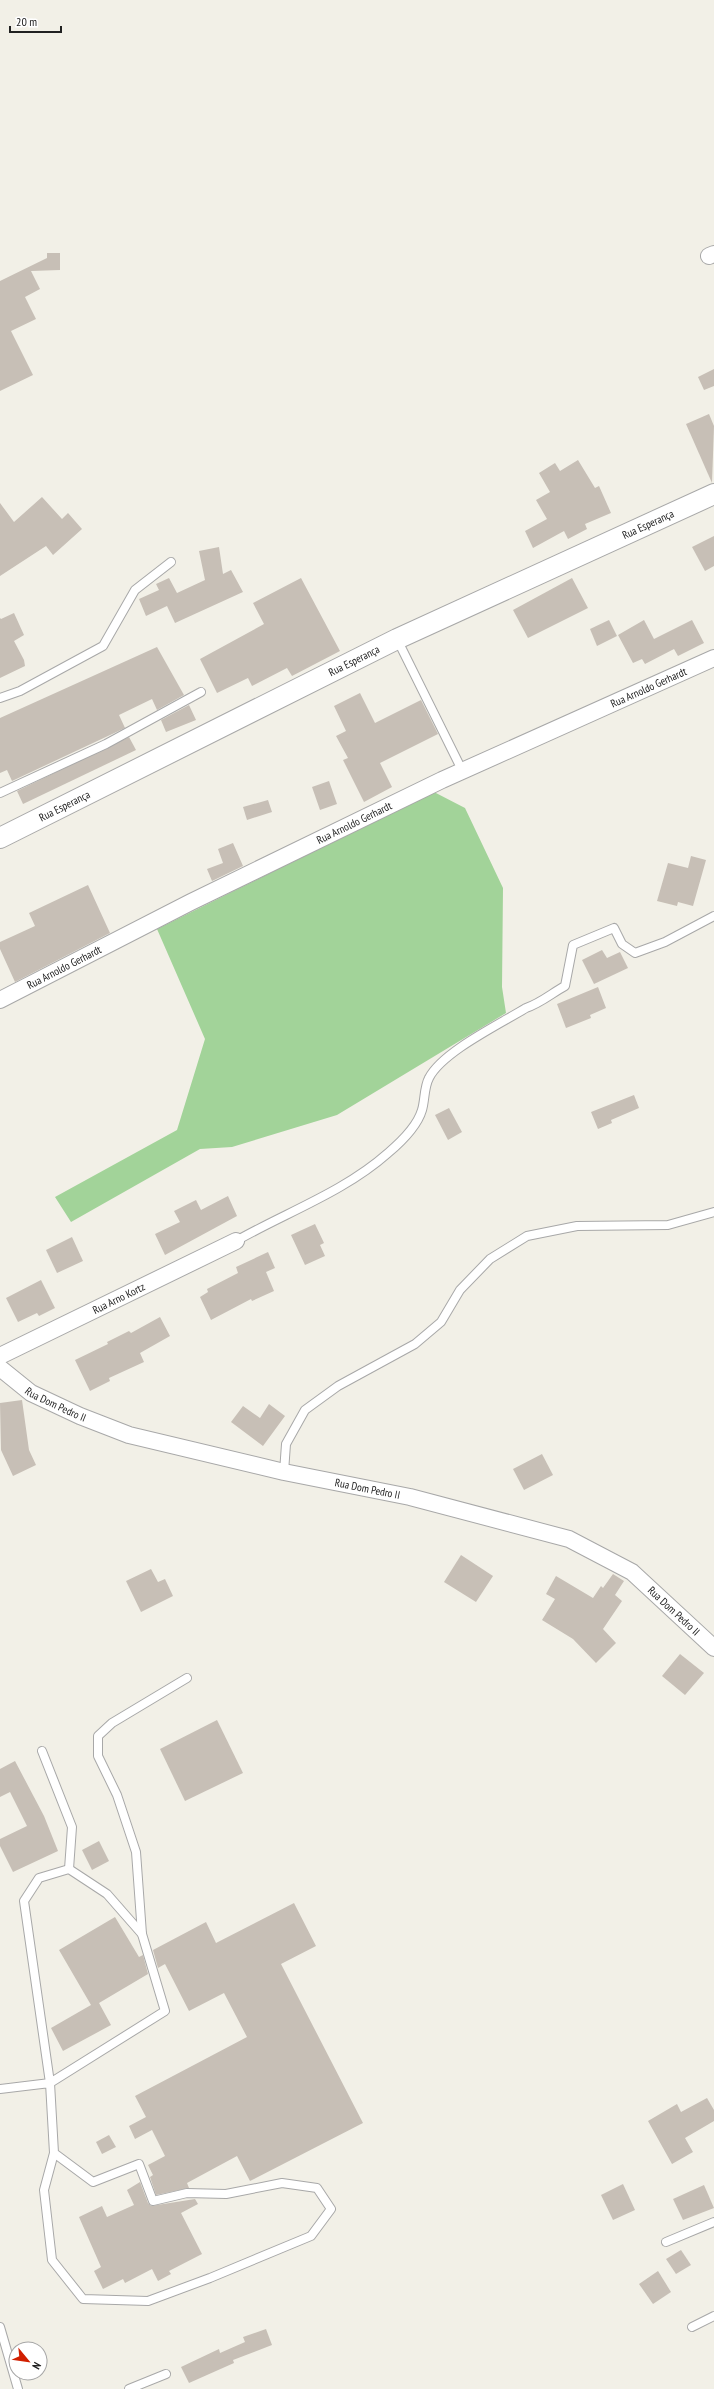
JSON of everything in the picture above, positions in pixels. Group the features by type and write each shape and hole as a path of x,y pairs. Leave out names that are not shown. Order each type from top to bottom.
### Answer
{"street":[{"name":"Rua Esperança","path":"0,838 397,639 714,494"},
{"name":"Rua Arnoldo Gerhardt","path":"0,1000 191,902 462,770 714,658"},
{"name":"Rua Arno Kortz","path":"0,1356 236,1241"},
{"name":"Rua Dom Pedro II","path":"0,1368 31,1393 80,1416 122,1432 284,1472 410,1497 569,1539 632,1572 714,1648"}],"lane":[{"path":"0,698 20,691 103,646 135,590 171,562"},
{"path":"397,639 462,770"},
{"path":"0,793 106,744 202,692"},
{"path":"236,1241 318,1199 362,1173 388,1153 410,1131 422,1111 428,1078 449,1055 526,1008 538,1004 552,992 565,986 573,944 614,928 622,944 635,953 665,942 714,916"},
{"path":"284,1472 286,1444 305,1410 338,1386 415,1344 441,1322 460,1290 490,1259 527,1236 577,1226 668,1226 714,1212"},
{"path":"0,2089 50,2083 165,2011 142,1934 136,1852 116,1795 98,1756 98,1736 112,1723 187,1678"},
{"path":"42,1751 72,1828 69,1869"},
{"path":"69,1869 107,1894 142,1934"},
{"path":"54,2153 93,2182 139,2164 153,2201 187,2193 226,2194 282,2183 318,2188 331,2209 311,2236 169,2294 148,2301 83,2299 52,2260 44,2190 54,2153 50,2083 24,1901 39,1878 69,1869"},
{"path":"666,2242 714,2222"},
{"path":"692,2327 714,2316"},
{"path":"0,2327 18,2389"},
{"path":"129,2389 166,2374"}],"green space":[{"path":"434,792 465,808 503,888 502,987 506,1013 337,1115 232,1147 200,1149 71,1222 55,1197 177,1130 205,1039 157,929"}],"building":[{"path":"47,253 60,253 60,270 31,271 40,289 25,297 36,319 11,331 33,375 0,391 0,281 47,258"},
{"path":"714,369 714,386 704,390 698,377"},
{"path":"709,414 714,426 712,483 686,424"},
{"path":"578,460 595,488 599,486 611,513 585,524 587,529 568,539 564,531 533,548 525,531 547,519 536,500 550,492 539,473 555,463 560,471"},
{"path":"42,497 62,519 68,513 82,529 53,555 46,546 0,576 0,503 14,522"},
{"path":"714,536 714,566 705,571 692,547"},
{"path":"219,547 223,574 231,570 243,592 175,623 167,606 146,616 139,599 159,590 156,584 169,578 177,593 205,580 199,551"},
{"path":"301,578 340,651 292,676 287,668 252,686 248,678 217,693 200,659 264,624 253,603"},
{"path":"572,578 588,608 528,638 513,610"},
{"path":"14,613 24,635 14,641 24,660 25,666 0,678 0,618 1,619"},
{"path":"609,620 617,636 597,646 590,629"},
{"path":"644,620 654,639 692,620 704,643 678,656 674,649 645,664 642,659 633,663 618,635"},
{"path":"157,647 184,695 157,710 152,699 119,715 125,728 12,781 7,770 0,773 0,718"},
{"path":"360,693 375,723 421,700 438,734 380,763 392,787 364,802 343,760 348,758 336,736 346,731 334,706"},
{"path":"189,705 196,720 166,732 161,720"},
{"path":"129,737 136,750 23,804 17,791"},
{"path":"329,781 337,804 320,810 312,787"},
{"path":"268,800 272,812 247,820 243,807"},
{"path":"233,843 243,866 212,881 207,869 223,863 218,849"},
{"path":"691,856 706,860 693,906 678,902 677,906 657,901 668,863 688,868"},
{"path":"88,885 110,933 15,982 0,949 0,942 35,926 29,913"},
{"path":"602,950 607,958 620,952 628,968 594,984 582,960"},
{"path":"598,987 606,1008 590,1015 591,1018 566,1028 557,1004"},
{"path":"634,1095 639,1108 611,1120 612,1123 598,1129 591,1112"},
{"path":"449,1108 462,1132 448,1140 435,1115"},
{"path":"228,1196 237,1216 165,1255 155,1234 180,1222 174,1211 196,1200 201,1210"},
{"path":"315,1224 324,1243 320,1245 325,1256 305,1265 291,1235"},
{"path":"72,1237 83,1261 57,1273 46,1250"},
{"path":"268,1252 275,1268 266,1272 274,1291 252,1301 251,1299 211,1320 200,1297 208,1292 207,1289 238,1273 236,1267"},
{"path":"41,1280 55,1308 39,1316 37,1313 18,1322 6,1298"},
{"path":"160,1317 170,1336 140,1353 144,1362 109,1378 110,1381 90,1391 75,1360 108,1344 107,1342 129,1331 131,1333"},
{"path":"22,1400 29,1450 36,1465 13,1476 1,1450 0,1403"},
{"path":"269,1404 285,1416 263,1446 231,1422 243,1406 260,1418"},
{"path":"542,1454 553,1475 524,1490 513,1469"},
{"path":"461,1555 493,1576 476,1602 444,1582"},
{"path":"151,1569 158,1582 165,1579 173,1596 141,1612 126,1581"},
{"path":"613,1574 624,1581 615,1595 622,1601 603,1629 616,1643 596,1663 573,1639 542,1620 555,1599 546,1594 556,1576 593,1598 601,1586 603,1588"},
{"path":"680,1654 704,1673 685,1695 662,1676"},
{"path":"217,1720 243,1773 185,1801 160,1749"},
{"path":"15,1761 44,1816 58,1851 13,1872 0,1846 0,1839 27,1826 10,1792 0,1797 0,1769"},
{"path":"99,1841 109,1861 92,1870 82,1850"},
{"path":"294,1903 316,1946 281,1964 363,2123 250,2181 237,2156 187,2183 189,2188 156,2195 150,2177 153,2175 148,2165 165,2156 152,2130 135,2139 129,2126 146,2117 135,2096 247,2037 224,1993 189,2011 165,1964 158,1968 153,1950 206,1922 216,1943"},
{"path":"115,1917 139,1957 143,1955 148,1974 99,2003 111,2025 63,2051 51,2028 91,2005 59,1950"},
{"path":"707,2098 714,2110 714,2121 685,2138 693,2152 672,2164 648,2121 677,2104 681,2112"},
{"path":"109,2135 116,2147 102,2154 96,2142"},
{"path":"140,2182 148,2203 151,2206 195,2199 198,2204 181,2213 202,2254 169,2271 171,2274 158,2281 152,2269 125,2283 123,2279 103,2289 94,2271 101,2267 79,2217 102,2206 107,2217 134,2205 127,2190"},
{"path":"623,2184 635,2210 613,2220 601,2195"},
{"path":"704,2185 714,2208 683,2220 673,2199"},
{"path":"681,2250 691,2265 676,2274 666,2259"},
{"path":"658,2271 671,2292 653,2304 639,2284"},
{"path":"266,2329 272,2345 233,2360 234,2363 189,2383 181,2367 219,2349 220,2353 245,2342 243,2337"}]}
